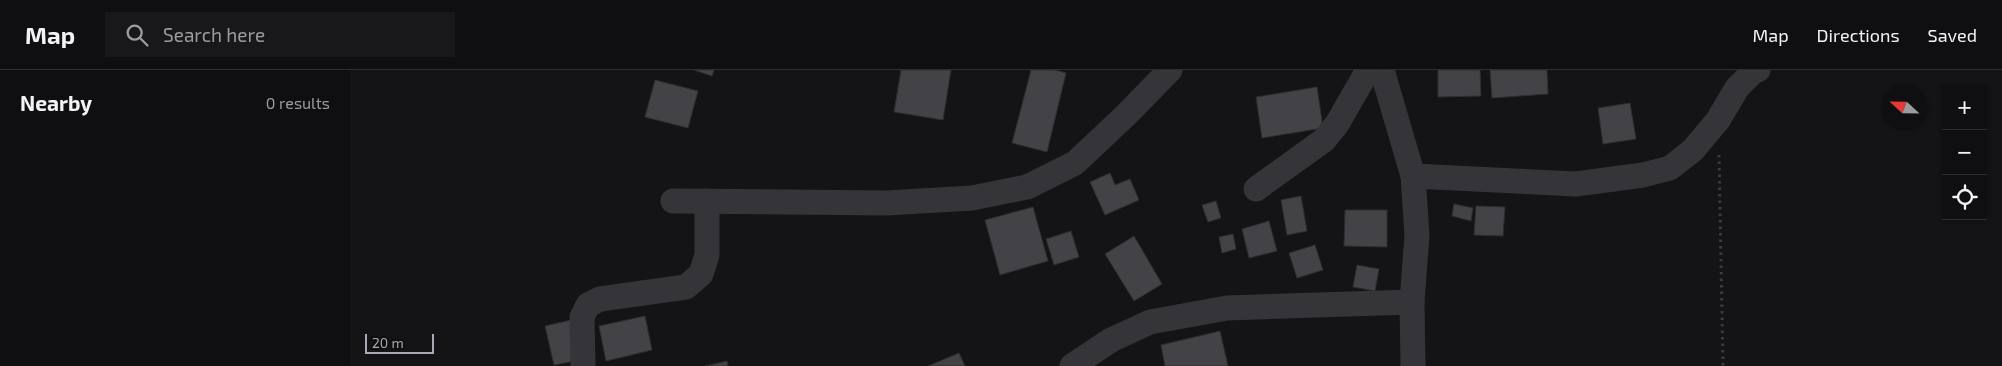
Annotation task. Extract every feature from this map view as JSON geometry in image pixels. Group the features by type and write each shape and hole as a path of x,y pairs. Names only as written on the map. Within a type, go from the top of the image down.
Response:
{"street":[{"path":"673,201 886,203 972,198 1027,187 1075,163 1170,70"},
{"path":"1256,188 1324,140 1337,124 1368,70"},
{"path":"1382,70 1413,176 1417,235 1412,302 1413,366"},
{"path":"1413,176 1576,184 1643,175 1670,168 1693,150 1718,120 1737,88 1755,70 1758,70"},
{"path":"583,366 582,317 588,305 600,299 686,287 701,274 707,255 707,201"},
{"path":"1072,366 1112,340 1150,322 1227,308 1412,302"}],"path":[{"path":"1718,120 1723,366"}],"building":[{"path":"694,70 714,70 712,76"},
{"path":"901,70 951,70 943,120 894,112"},
{"path":"1031,70 1055,70 1066,73 1047,152 1012,143"},
{"path":"1438,70 1480,70 1481,96 1438,97"},
{"path":"1490,70 1547,70 1548,94 1492,98"},
{"path":"655,80 698,91 688,128 645,117"},
{"path":"1317,87 1323,128 1262,138 1256,97"},
{"path":"1630,103 1636,139 1603,144 1598,108"},
{"path":"1110,173 1115,185 1130,179 1139,200 1105,215 1090,182"},
{"path":"1301,196 1307,231 1287,235 1281,200"},
{"path":"1216,201 1221,218 1208,222 1202,205"},
{"path":"1454,204 1473,208 1471,221 1452,216"},
{"path":"1476,206 1505,207 1503,236 1474,235"},
{"path":"1033,207 1048,261 1000,275 985,220"},
{"path":"1345,210 1387,210 1387,247 1344,246"},
{"path":"1269,221 1277,251 1249,258 1242,229"},
{"path":"1071,231 1079,257 1054,265 1046,239"},
{"path":"1233,234 1236,249 1222,253 1219,237"},
{"path":"1134,236 1162,284 1134,301 1105,254"},
{"path":"1315,245 1323,270 1297,278 1289,253"},
{"path":"1357,265 1379,269 1375,291 1353,287"},
{"path":"645,316 652,350 606,361 599,326"},
{"path":"571,320 580,360 554,365 545,326"},
{"path":"1220,331 1228,366 1165,366 1161,345"},
{"path":"959,353 965,366 928,366"},
{"path":"727,361 728,366 705,366"}]}
